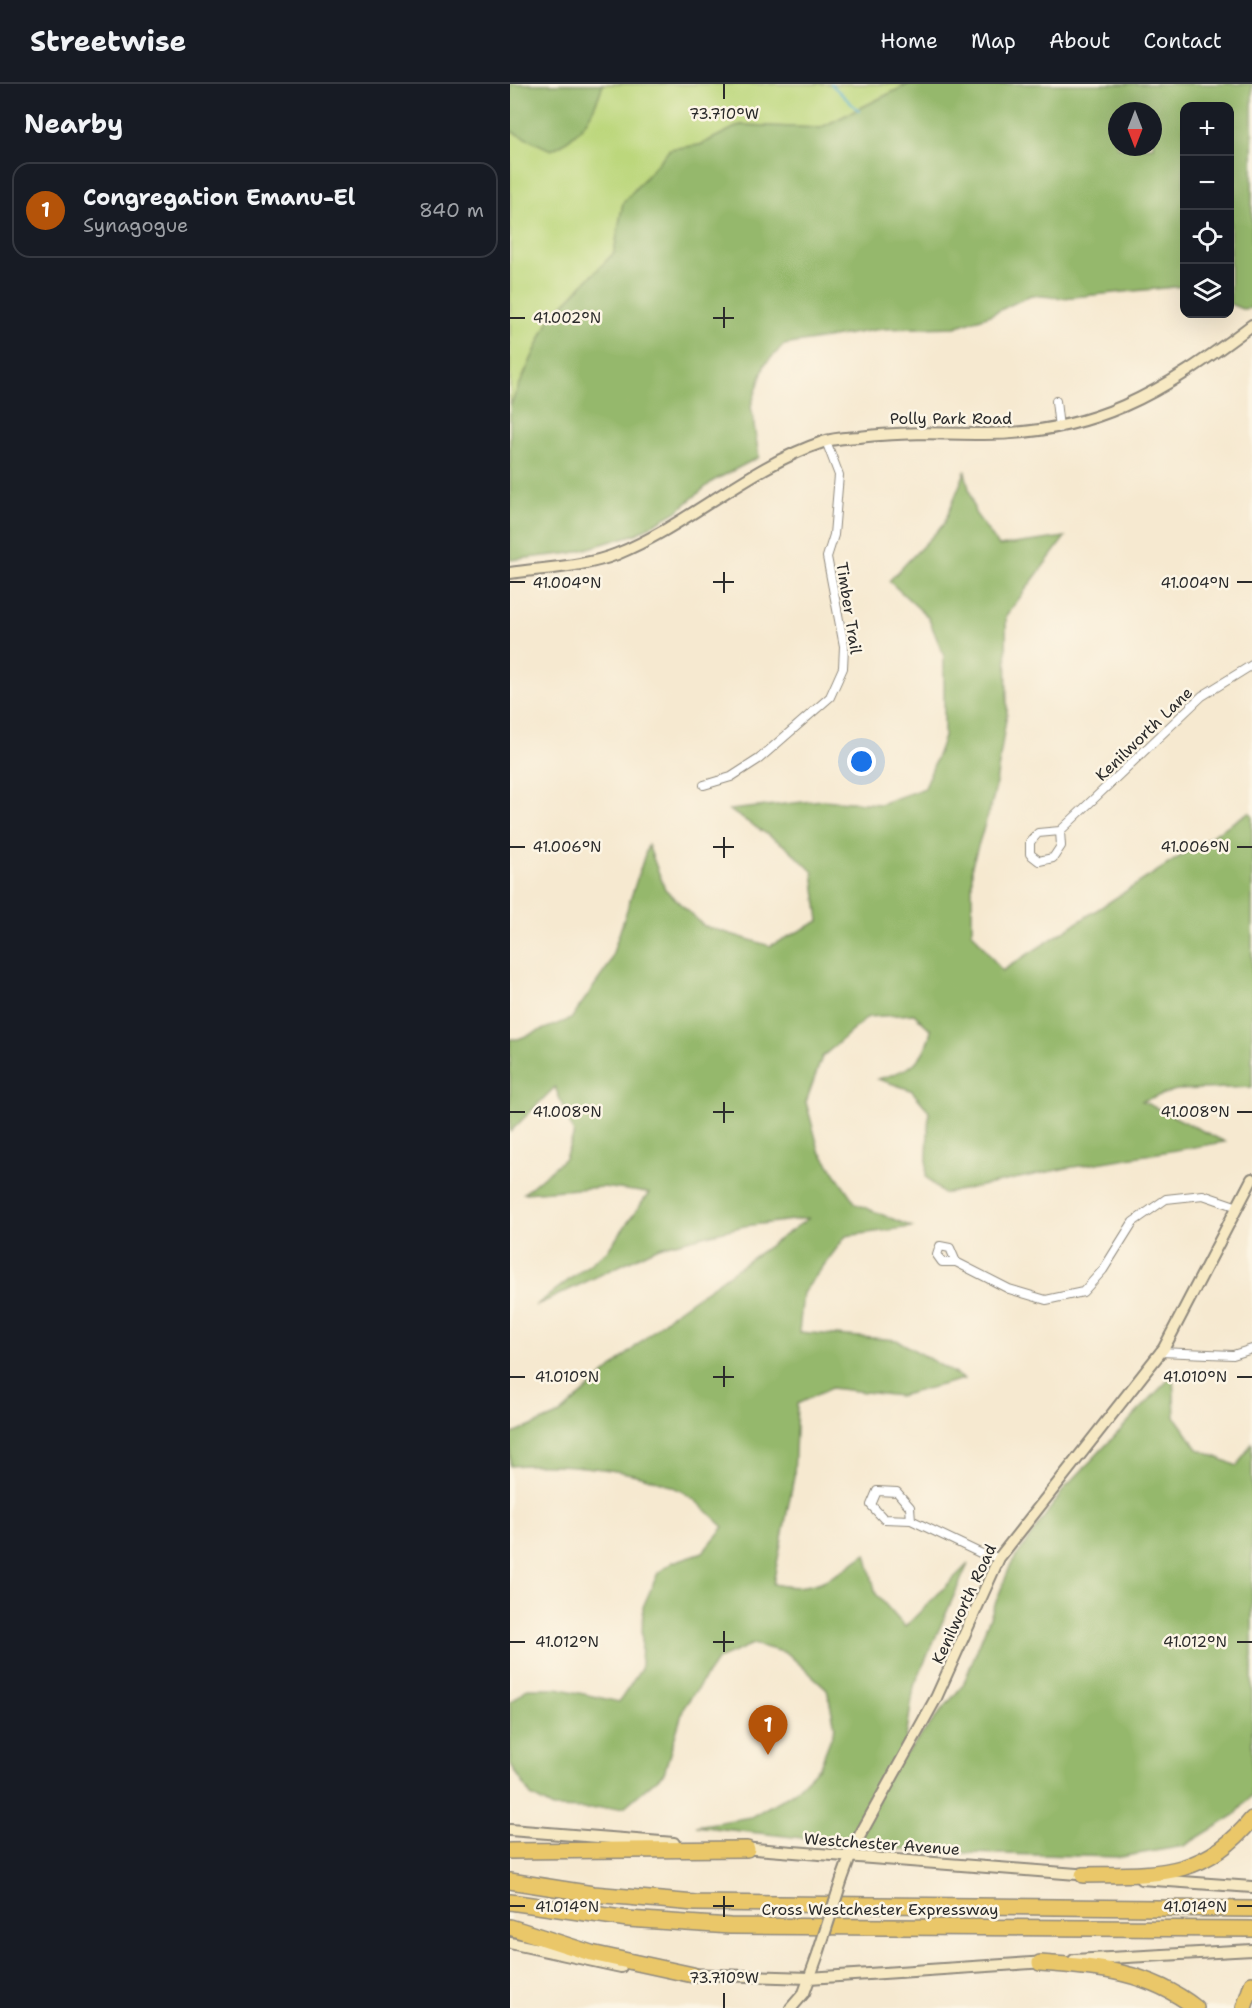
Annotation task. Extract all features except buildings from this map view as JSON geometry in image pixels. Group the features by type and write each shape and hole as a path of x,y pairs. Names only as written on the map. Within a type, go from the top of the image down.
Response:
{"highway":[{"path":"1083,1875 1160,1873 1190,1867 1221,1851 1252,1820"},
{"path":"510,1851 747,1849"},
{"name":"Cross Westchester Expressway","path":"510,1881 608,1896 716,1904 1252,1909"},
{"name":"Cross Westchester Expressway","path":"510,1902 615,1918 716,1925 1252,1929"},
{"path":"510,1927 591,1953 693,1975"},
{"path":"1040,1963 1124,1972 1163,1987 1196,2008"},
{"path":"1244,2008 1252,1984"}],"street":[{"name":"Polly Park Road","path":"510,573 614,556 672,528 762,468 826,441 912,432 1011,434 1059,428 1095,418 1148,396 1210,357 1252,325"},
{"path":"1056,401 1059,428"},
{"name":"Timber Trail","path":"704,785 731,777 759,759 830,697 843,668 844,646 827,557 834,535 839,475 826,441"},
{"name":"Kenilworth Lane","path":"1060,831 1061,846 1053,858 1039,861 1030,854 1030,842 1038,833 1060,831 1202,696 1252,665"},
{"name":"Kenilworth Road","path":"791,2008 802,1997 851,1856 936,1698 999,1558 1160,1352 1252,1179"},
{"path":"956,1262 1008,1289 1046,1300 1083,1292 1103,1270 1133,1222 1166,1199 1203,1194 1238,1207"},
{"path":"1160,1352 1233,1355 1252,1349"},
{"path":"911,1520 910,1507 897,1492 877,1491 871,1505 884,1519 911,1520 971,1549 999,1558"},
{"name":"Westchester Avenue","path":"510,1830 1252,1887"},
{"path":"510,1943 591,1962 693,1975 809,1978 1252,1950"}],"green space":[{"path":"510,84 909,84 820,128 740,125 700,145 670,149 623,203 614,253 550,318 510,406"},
{"path":"510,84 603,84 585,123 571,138 551,150 510,131"},
{"path":"909,84 1252,84 1252,308 1242,309 1234,306 1234,102 1180,102 1180,286 1063,298 1031,295 990,315 955,327 881,329 784,345 765,364 751,406 759,457 713,481 676,512 636,534 572,553 510,560 510,406 550,318 614,253 623,203 670,149 700,145 740,125 820,128"},
{"path":"965,472 975,513 999,546 1065,537 1006,616 1007,713 994,795 972,865 972,932 1002,971 1249,812 1252,815 1252,1087 1176,1090 1142,1101 1225,1142 1067,1168 943,1194 926,1177 929,1111 911,1090 878,1079 914,1064 924,1050 931,1030 914,1014 868,1017 822,1057 806,1102 819,1150 856,1204 912,1227 846,1236 803,1293 799,1332 897,1340 964,1379 899,1396 831,1388 797,1404 794,1477 773,1584 800,1587 812,1585 833,1576 866,1554 876,1594 905,1627 968,1564 914,1686 903,1757 963,1685 1011,1564 1064,1489 1173,1375 1175,1417 1198,1449 1237,1466 1252,1443 1252,1795 1235,1815 1184,1846 1120,1857 926,1852 696,1826 751,1817 794,1792 820,1766 835,1727 827,1689 787,1653 753,1644 718,1659 684,1707 664,1773 624,1807 553,1808 531,1796 510,1763 510,1703 528,1688 557,1688 619,1702 641,1669 643,1607 658,1573 673,1562 703,1552 724,1527 689,1496 651,1479 577,1466 510,1466 510,1435 560,1414 671,1315 809,1218 744,1226 659,1247 535,1306 608,1250 649,1193 603,1187 524,1193 565,1158 574,1134 555,1087 510,1132 510,1039 518,1039 571,1019 609,965 648,845 665,889 704,926 770,946 819,921 813,872 787,847 729,810 822,800 880,804 925,788 944,737 944,656 928,617 889,581 944,524"}],"waterway":[{"path":"831,84 859,111"}],"place":[{"name":"Congregation Emanu-El","path":"768,1755"}]}
